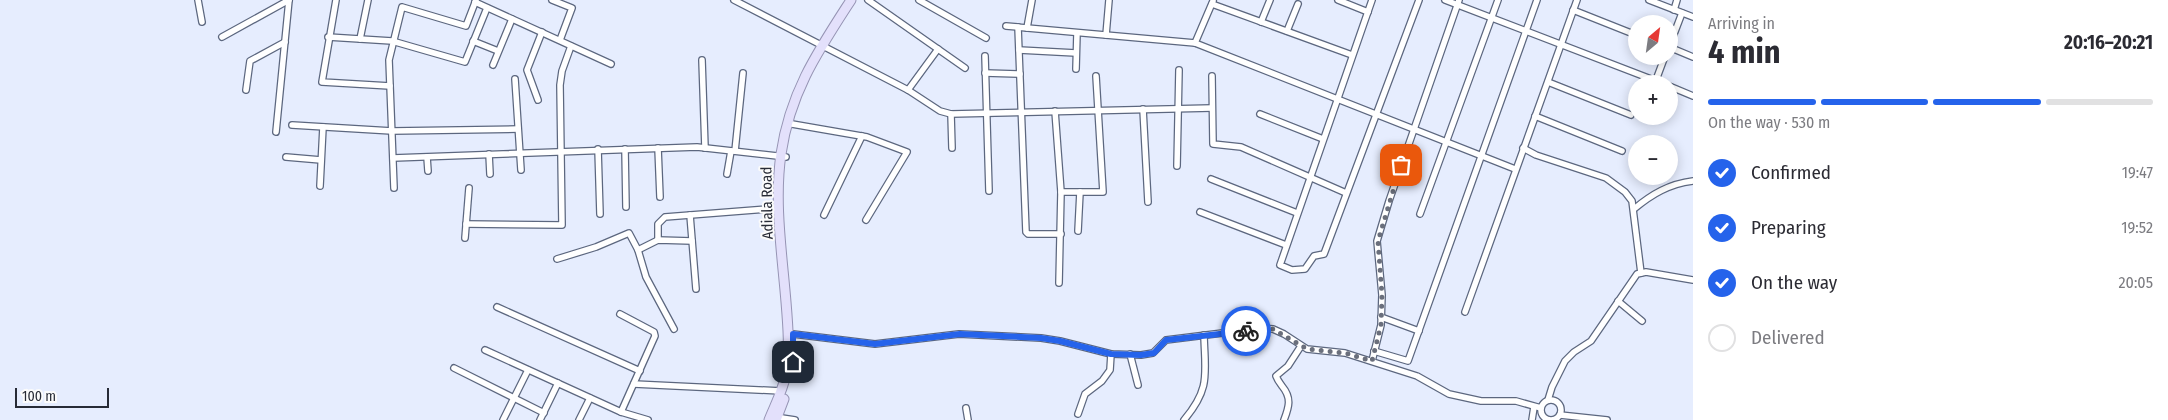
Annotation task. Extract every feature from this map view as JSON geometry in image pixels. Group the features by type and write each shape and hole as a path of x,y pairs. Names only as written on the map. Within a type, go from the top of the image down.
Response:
{"main road":[{"name":"Adiala Road","path":"773,418 791,375 793,334 784,208 783,156 792,124 813,71 824,47 851,0"},
{"name":"Adiala Road","path":"773,418 786,376 789,332 779,208 783,156 792,105 808,68 858,0"}],"street":[{"path":"198,0 202,22"},
{"path":"222,37 288,0 276,132"},
{"path":"336,0 328,37 322,82 390,86"},
{"path":"360,39 368,0"},
{"path":"552,0 572,8 560,40"},
{"path":"734,0 908,90 940,110 951,114 1212,108"},
{"path":"868,0 965,68"},
{"path":"919,0 986,38"},
{"path":"1027,28 1032,0"},
{"path":"1106,35 1109,0"},
{"path":"1261,22 1270,0"},
{"path":"1338,0 1368,12"},
{"path":"1372,0 1336,98 1280,265 1292,270 1305,269 1314,256 1324,254 1419,0"},
{"path":"1445,0 1458,2 1643,75"},
{"path":"1420,214 1498,0"},
{"path":"1374,351 1408,361 1537,0"},
{"path":"1465,312 1577,0"},
{"path":"1652,0 1693,17"},
{"path":"1674,10 1678,0"},
{"path":"394,188 389,60 392,40 402,7 466,26 476,1 487,8 612,64"},
{"path":"1196,43 1213,2 1261,22 1352,55"},
{"path":"1372,361 1381,325 1378,241 1458,2"},
{"path":"1287,31 1298,4"},
{"path":"328,37 392,40 465,62 487,8"},
{"path":"1573,10 1628,32"},
{"path":"1678,23 1682,12"},
{"path":"492,65 512,19"},
{"path":"1006,26 1196,43 1515,169"},
{"path":"1018,27 1026,232 1028,234 1061,234"},
{"path":"538,100 527,70 542,32"},
{"path":"1076,69 1077,32"},
{"path":"473,41 498,51"},
{"path":"246,90 250,61 284,42"},
{"path":"466,224 562,225 560,85 562,72 571,46"},
{"path":"908,90 938,49"},
{"path":"1019,50 1076,53"},
{"path":"1678,51 1693,57"},
{"path":"985,56 989,190"},
{"path":"702,60 705,148"},
{"path":"1177,166 1179,70"},
{"path":"727,174 733,151 743,73"},
{"path":"986,73 1020,74"},
{"path":"1061,192 1103,192 1096,76"},
{"path":"1212,76 1213,144 1241,147 1346,193"},
{"path":"515,79 521,170"},
{"path":"1548,82 1628,114"},
{"path":"1678,90 1693,96"},
{"path":"1143,109 1148,202"},
{"path":"1055,111 1061,192 1059,283"},
{"path":"951,114 952,148"},
{"path":"1260,114 1323,139"},
{"path":"1535,116 1622,151"},
{"path":"792,124 862,136 907,152 866,220"},
{"path":"292,125 392,131 518,129"},
{"path":"320,186 323,127"},
{"path":"824,215 862,136"},
{"path":"393,158 625,148 705,148 783,156"},
{"path":"625,148 626,208"},
{"path":"658,148 660,197"},
{"path":"1523,148 1536,155 1606,178 1615,187 1624,192 1632,201 1634,209 1641,273"},
{"path":"598,150 600,214"},
{"path":"489,154 490,174"},
{"path":"286,157 321,160"},
{"path":"427,157 428,172"},
{"path":"1210,179 1298,213"},
{"path":"1634,209 1656,192 1676,183 1693,181"},
{"path":"465,238 469,188"},
{"path":"1078,231 1080,192"},
{"path":"658,240 658,224 660,220 690,215 779,208"},
{"path":"1200,212 1286,245"},
{"path":"690,215 696,290"},
{"path":"557,260 596,247 626,233 631,235 638,250 646,277 674,329"},
{"path":"638,250 658,240 692,240"},
{"path":"1548,400 1552,387 1565,361 1574,352 1591,341 1637,274 1646,272 1693,280"},
{"path":"1618,301 1642,321"},
{"path":"497,308 640,371"},
{"path":"620,314 654,332 656,336 621,412"},
{"path":"1381,317 1419,331"},
{"path":"793,334 875,344 960,334 1041,338 1111,354 1130,354 1154,353 1166,340 1263,328 1273,329 1307,349 1345,353 1372,361 1417,376 1449,394 1481,401 1516,400 1537,407 1547,419 1556,419 1560,415 1560,404 1556,401 1548,400 1544,402 1537,407 1532,420"},
{"path":"1184,420 1198,404 1205,383 1204,335"},
{"path":"1284,420 1290,405 1289,397 1276,376 1288,366 1301,346"},
{"path":"485,350 621,412 648,420"},
{"path":"1078,414 1085,394 1102,381 1110,370 1111,354"},
{"path":"1130,354 1138,386"},
{"path":"454,368 544,412"},
{"path":"503,420 528,370"},
{"path":"540,420 558,384"},
{"path":"634,384 781,391"},
{"path":"579,420 590,398"},
{"path":"966,408 968,420"},
{"path":"1560,415 1607,420"},
{"path":"773,418 795,420"}],"way so far":[{"path":"1246,331 1263,328 1273,329 1307,349 1345,353 1372,361 1381,325 1382,295 1378,241 1401,165"}],"route":[{"path":"793,362 793,334 875,344 960,334 1041,338 1111,354 1141,355 1154,353 1166,340 1246,331"}]}
